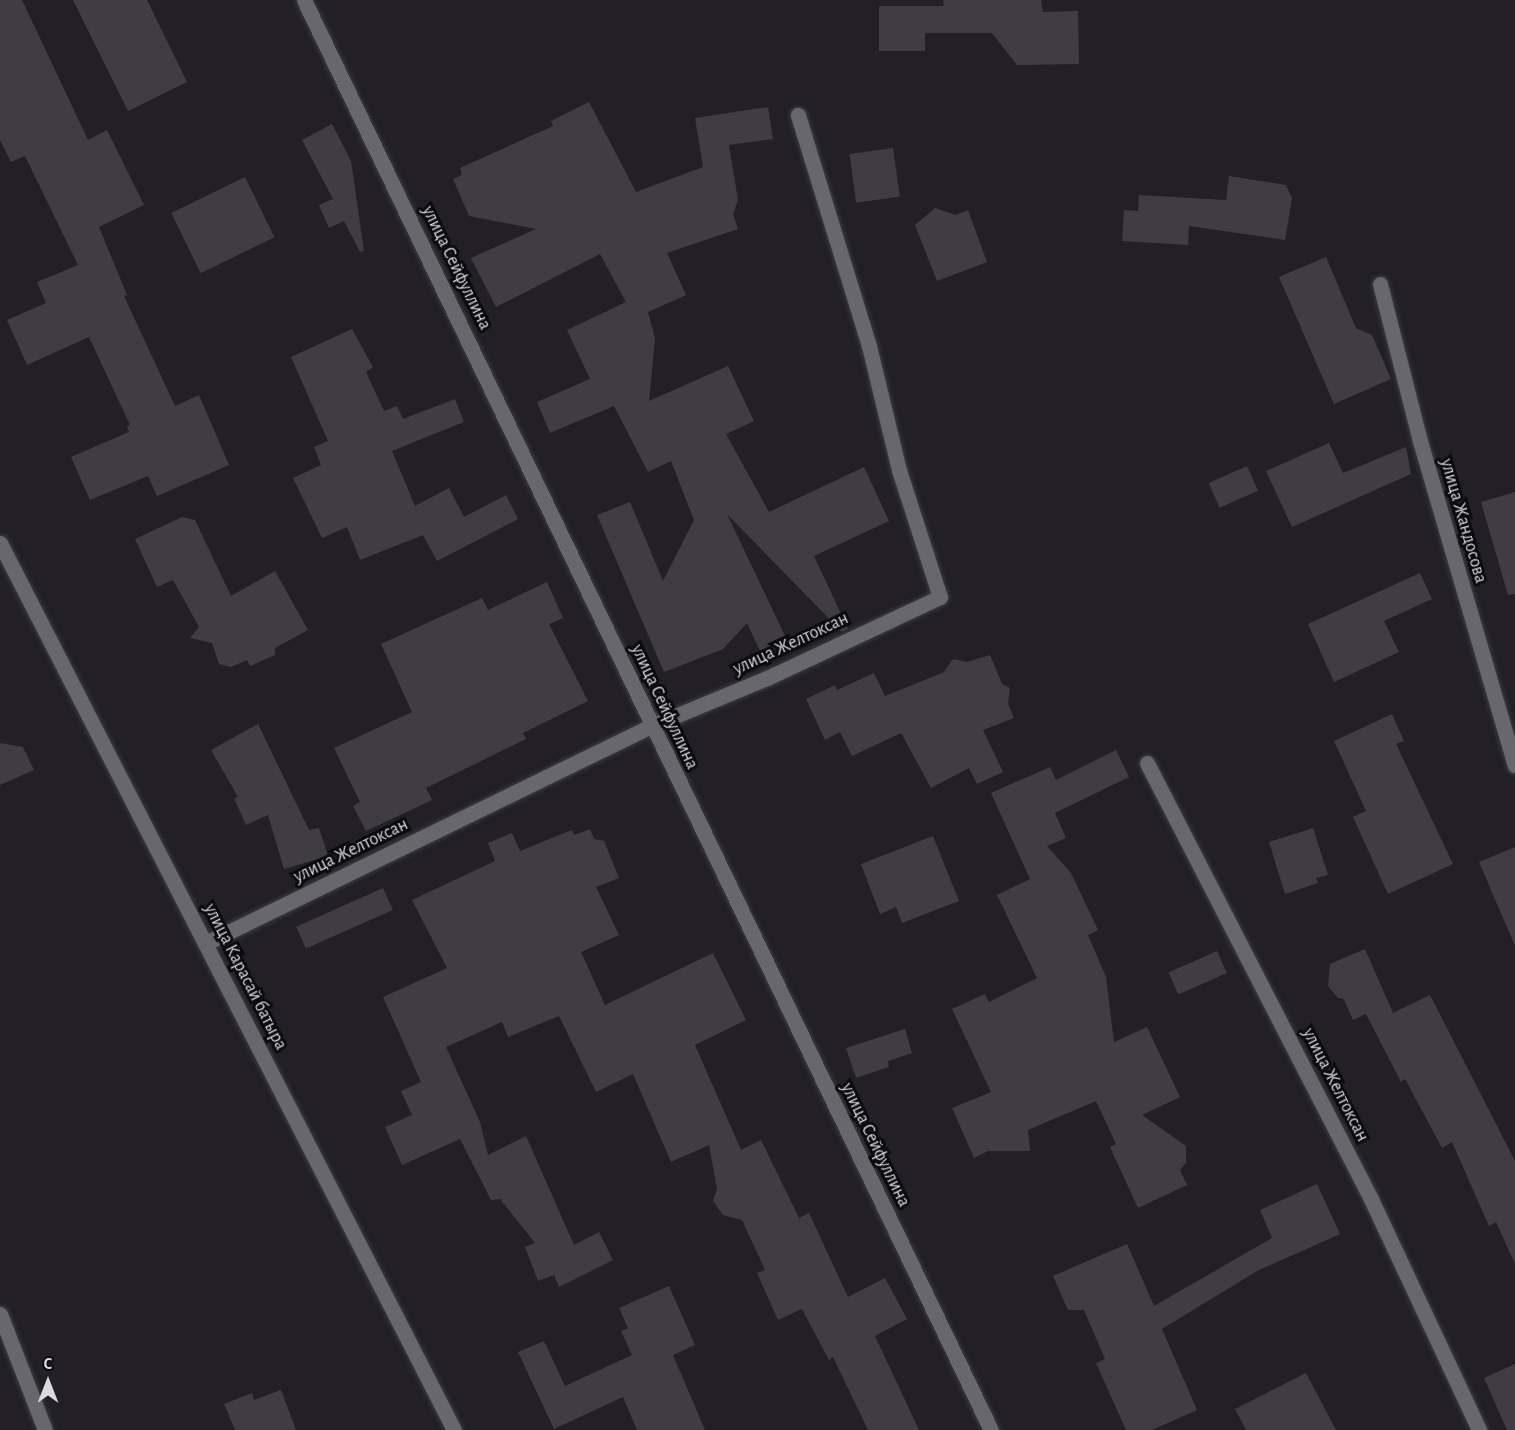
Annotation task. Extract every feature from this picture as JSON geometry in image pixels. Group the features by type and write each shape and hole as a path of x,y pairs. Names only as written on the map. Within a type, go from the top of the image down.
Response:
{"street":[{"name":"улица Сейфуллина","path":"304,0 991,1430"},
{"name":"улица Желтоксан","path":"206,943 651,726 767,678 940,597 899,470 863,324 798,115"},
{"name":"улица Жандосова","path":"1380,284 1420,441 1515,765"},
{"name":"улица Карасай батыра","path":"0,543 454,1430"},
{"name":"улица Желтоксан","path":"1147,763 1371,1199 1479,1430"},
{"path":"0,1314 45,1430"}],"building":[{"path":"0,0 22,0 88,140 107,130 144,205 99,227 127,295 124,296 175,406 199,395 229,465 157,496 148,476 90,500 71,457 129,432 127,426 130,425 89,337 27,365 7,320 46,303 37,282 78,265 25,156 11,162 0,140"},
{"path":"73,0 147,0 187,82 128,111"},
{"path":"943,0 1041,0 1043,12 1078,11 1079,64 1017,65 992,33 925,33 925,51 879,51 879,6 944,6"},
{"path":"589,102 636,192 703,167 695,118 768,107 773,139 729,145 738,200 733,214 738,229 667,253 686,295 648,312 655,338 649,401 728,366 754,421 726,434 769,512 864,467 889,521 814,556 848,629 842,632 727,514 786,638 760,651 747,623 723,649 664,672 597,515 630,502 663,581 694,520 671,461 648,472 614,406 550,433 537,402 590,379 567,330 626,302 600,254 496,307 471,258 536,229 469,216 453,179 462,175 460,168 553,126 551,121"},
{"path":"332,124 351,161 364,251 360,252 344,221 329,228 319,205 333,199 302,140"},
{"path":"893,148 900,197 856,203 849,154"},
{"path":"1229,176 1286,185 1292,198 1285,240 1189,226 1188,245 1122,241 1124,210 1138,211 1139,195 1226,200"},
{"path":"245,177 274,237 201,273 171,213"},
{"path":"935,208 955,215 968,210 987,262 937,281 915,225"},
{"path":"1326,257 1356,328 1372,335 1391,379 1334,404 1279,277"},
{"path":"352,329 373,367 366,372 384,411 397,406 403,419 455,399 464,422 392,451 415,506 449,488 464,517 506,495 518,519 437,561 423,535 360,560 347,527 322,538 293,478 321,465 314,447 328,441 291,357"},
{"path":"1329,443 1343,473 1406,447 1411,474 1292,527 1266,471"},
{"path":"1247,466 1258,491 1220,508 1209,483"},
{"path":"1515,492 1515,594 1508,595 1481,502"},
{"path":"182,517 195,520 231,596 275,571 308,630 275,648 275,655 250,666 247,660 231,667 219,664 212,643 190,638 199,627 173,580 157,587 135,539"},
{"path":"1420,573 1432,599 1384,621 1399,652 1334,682 1308,624"},
{"path":"547,582 563,618 549,624 588,701 523,733 526,739 426,788 432,800 366,831 353,806 360,802 334,748 412,712 381,644 482,598 488,610"},
{"path":"990,655 1002,684 1010,688 1008,703 1014,718 983,730 1003,772 977,784 969,768 931,788 901,733 852,756 840,732 825,740 806,699 835,685 837,690 874,673 885,696 944,672 953,659 967,662"},
{"path":"1392,714 1404,741 1396,744 1453,864 1388,894 1353,817 1366,811 1334,741"},
{"path":"258,724 309,830 319,828 328,856 284,869 268,815 246,825 234,798 238,797 211,750"},
{"path":"0,743 23,747 34,770 0,785"},
{"path":"1116,750 1129,777 1055,813 1066,838 1047,846 1071,873 1098,930 1088,935 1106,977 1114,1042 1147,1027 1180,1097 1142,1115 1186,1146 1186,1163 1180,1170 1187,1185 1138,1208 1110,1147 1116,1144 1096,1101 1028,1130 1030,1151 988,1151 974,1158 952,1108 991,1092 952,1009 985,994 989,1002 1037,978 997,895 1030,879 991,793 1050,767 1056,780"},
{"path":"1313,828 1328,875 1316,878 1318,883 1285,894 1269,842"},
{"path":"590,829 594,839 604,841 619,878 596,887 619,935 581,952 605,1005 713,953 746,1020 695,1045 741,1150 761,1140 799,1218 809,1213 848,1297 885,1278 907,1319 875,1336 919,1430 868,1430 833,1357 829,1360 802,1309 778,1320 757,1273 765,1270 742,1220 723,1215 713,1201 717,1189 709,1145 671,1162 633,1074 596,1092 559,1016 508,1037 502,1022 446,1047 480,1122 488,1155 526,1136 574,1245 599,1232 613,1260 559,1287 554,1275 538,1281 525,1247 535,1243 500,1199 491,1200 460,1139 402,1165 385,1127 412,1115 401,1091 421,1082 383,997 447,968 412,900 495,861 488,843 512,833 520,851 572,830 574,835"},
{"path":"933,836 959,901 902,923 896,907 880,914 861,864"},
{"path":"1515,847 1515,946 1479,862"},
{"path":"383,888 393,910 306,949 296,927"},
{"path":"1365,949 1393,1013 1430,995 1515,1161 1515,1264 1496,1222 1489,1226 1452,1142 1442,1148 1405,1079 1401,1082 1366,1014 1353,1020 1344,999 1338,998 1328,986 1330,964"},
{"path":"1217,951 1227,973 1178,994 1169,973"},
{"path":"905,1029 912,1053 888,1061 889,1067 856,1078 846,1048"},
{"path":"1317,1184 1340,1234 1257,1271 1162,1329 1197,1410 1152,1430 1126,1430 1096,1363 1105,1359 1084,1310 1068,1310 1053,1276 1127,1244 1154,1306 1272,1238 1260,1210"},
{"path":"669,1286 695,1345 673,1355 705,1430 637,1430 623,1397 554,1429 518,1352 544,1341 565,1386 632,1355 621,1331 628,1328 619,1308"},
{"path":"1515,1364 1515,1430 1507,1430 1484,1378"},
{"path":"1306,1373 1336,1430 1246,1430 1235,1409"},
{"path":"281,1390 296,1430 235,1430 224,1404 252,1393 254,1400"}]}
